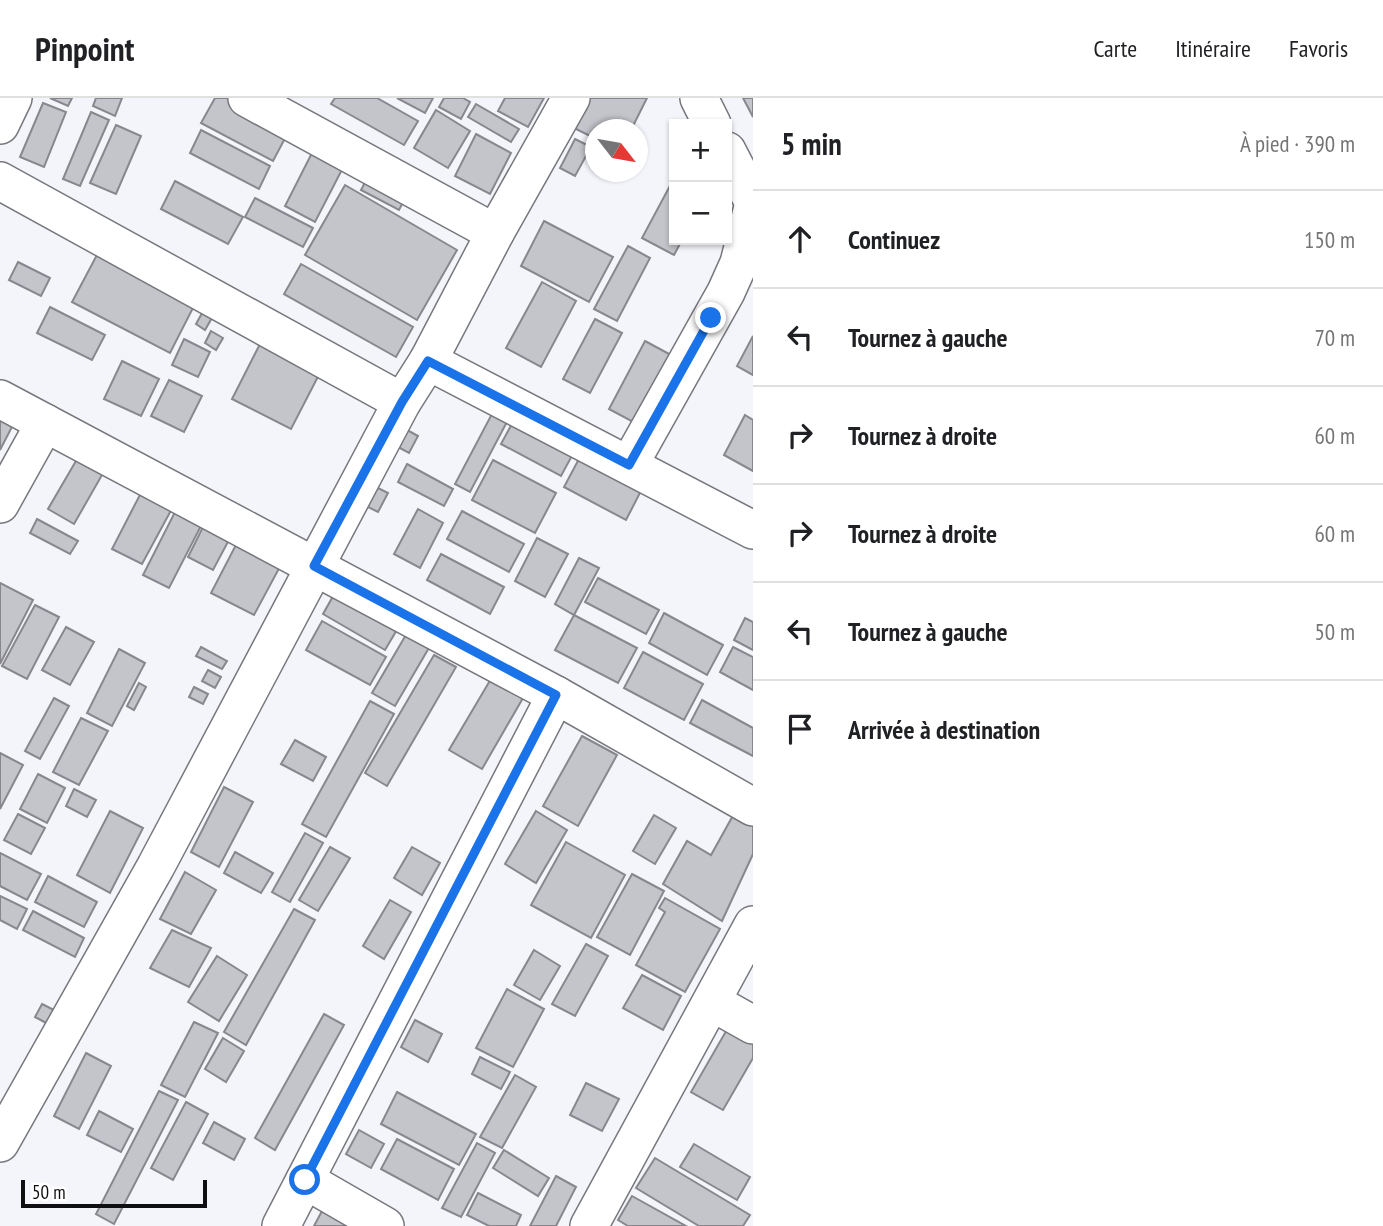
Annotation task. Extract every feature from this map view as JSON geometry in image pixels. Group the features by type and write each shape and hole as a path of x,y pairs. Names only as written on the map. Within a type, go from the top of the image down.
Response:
{"street":[{"path":"0,125 13,98"},
{"path":"247,98 288,108 495,233"},
{"path":"0,1143 156,866 402,402 428,361 495,233 571,98"},
{"path":"699,98 710,119"},
{"path":"732,161 753,201"},
{"path":"0,181 402,402"},
{"path":"629,465 726,292 739,263 753,207"},
{"path":"428,361 753,530"},
{"path":"0,399 556,695 753,807"},
{"path":"0,504 45,423"},
{"path":"281,1226 556,695"},
{"path":"589,1226 753,925"},
{"path":"712,1002 753,1025"},
{"path":"305,1180 385,1226"}],"building":[{"path":"50,98 72,98 68,106"},
{"path":"96,98 122,98 115,116 93,106"},
{"path":"215,98 231,98 290,129 273,161 201,123"},
{"path":"335,98 377,98 418,121 404,145 331,104"},
{"path":"397,98 433,98 425,113"},
{"path":"444,98 463,98 470,102 461,119 439,107"},
{"path":"505,98 544,98 528,127 498,111"},
{"path":"590,98 647,98 636,119 585,119 585,134 574,128"},
{"path":"743,98 753,98 753,117"},
{"path":"43,103 66,112 44,167 20,157"},
{"path":"476,104 519,129 511,142 468,117"},
{"path":"436,110 470,131 448,168 414,148"},
{"path":"91,112 109,120 80,186 63,179"},
{"path":"116,125 141,136 116,194 90,183"},
{"path":"201,130 270,166 259,189 190,153"},
{"path":"476,134 511,153 490,194 455,176"},
{"path":"575,139 585,144 585,158 575,176 560,168"},
{"path":"317,143 348,158 315,222 285,206"},
{"path":"372,169 410,189 399,210 361,190"},
{"path":"175,181 243,217 228,244 161,209"},
{"path":"345,185 457,250 417,320 305,255"},
{"path":"669,187 669,245 679,245 674,255 642,238"},
{"path":"255,198 313,228 303,247 245,217"},
{"path":"544,221 613,257 589,302 521,266"},
{"path":"628,246 650,258 617,321 594,309"},
{"path":"98,253 195,304 170,353 72,302"},
{"path":"18,262 50,278 41,296 9,280"},
{"path":"301,264 413,327 396,357 284,294"},
{"path":"542,282 576,301 541,367 506,348"},
{"path":"206,306 217,309 205,330 196,324"},
{"path":"50,307 105,335 92,360 37,333"},
{"path":"595,319 622,333 590,393 563,379"},
{"path":"211,331 223,338 216,350 205,343"},
{"path":"264,336 323,367 291,429 232,399"},
{"path":"753,336 753,375 737,366"},
{"path":"184,339 210,352 198,377 172,365"},
{"path":"645,341 671,355 635,423 609,409"},
{"path":"122,361 159,379 141,416 104,399"},
{"path":"169,380 202,396 184,432 151,416"},
{"path":"494,410 509,418 470,492 455,484"},
{"path":"745,415 753,420 753,471 724,455"},
{"path":"0,416 14,423 0,450"},
{"path":"514,420 574,452 561,476 501,444"},
{"path":"407,430 418,436 409,453 398,447"},
{"path":"80,454 106,468 74,524 48,509"},
{"path":"581,455 643,487 626,520 564,487"},
{"path":"493,460 556,493 535,533 472,500"},
{"path":"407,464 453,489 444,506 398,482"},
{"path":"370,484 388,493 378,512 360,503"},
{"path":"144,487 175,503 142,564 112,549"},
{"path":"418,509 443,523 420,568 394,554"},
{"path":"176,510 202,524 169,588 143,575"},
{"path":"462,511 524,544 509,572 447,539"},
{"path":"37,519 78,541 70,554 30,533"},
{"path":"204,525 230,538 213,570 188,557"},
{"path":"537,538 568,554 545,597 515,581"},
{"path":"239,539 283,561 254,615 211,593"},
{"path":"441,554 504,587 490,614 427,580"},
{"path":"579,558 599,568 574,615 555,604"},
{"path":"598,578 659,610 646,634 585,602"},
{"path":"0,583 33,600 0,664"},
{"path":"336,591 398,628 385,650 323,614"},
{"path":"35,605 59,617 27,679 2,666"},
{"path":"664,613 723,645 707,675 649,643"},
{"path":"574,615 637,648 618,683 555,650"},
{"path":"745,618 753,622 753,650 734,640"},
{"path":"322,621 386,657 370,685 306,650"},
{"path":"66,627 94,642 70,685 42,670"},
{"path":"407,633 430,646 395,706 372,693"},
{"path":"201,647 227,661 222,669 196,656"},
{"path":"733,647 753,657 753,690 720,672"},
{"path":"119,649 145,663 112,726 87,713"},
{"path":"643,652 703,684 684,720 624,688"},
{"path":"434,655 456,667 387,786 365,773"},
{"path":"208,670 221,677 215,688 202,681"},
{"path":"495,672 527,691 482,769 449,750"},
{"path":"139,683 146,687 134,710 127,706"},
{"path":"194,687 208,694 203,704 189,697"},
{"path":"54,698 69,706 40,759 25,751"},
{"path":"702,700 753,728 753,756 690,723"},
{"path":"370,701 394,714 326,837 302,824"},
{"path":"81,718 108,731 79,785 53,772"},
{"path":"582,736 617,755 578,826 543,806"},
{"path":"295,740 326,757 313,781 281,764"},
{"path":"0,753 23,765 0,809"},
{"path":"38,774 65,788 47,823 20,809"},
{"path":"224,787 253,802 219,867 191,852"},
{"path":"74,789 96,800 87,817 66,806"},
{"path":"110,811 143,828 110,893 77,875"},
{"path":"536,811 567,830 536,883 505,864"},
{"path":"735,812 753,823 753,854 722,921 663,884 687,841 711,855"},
{"path":"18,814 45,828 31,854 4,840"},
{"path":"654,815 676,828 655,864 633,851"},
{"path":"305,833 323,843 290,902 272,892"},
{"path":"566,842 625,875 591,938 531,905"},
{"path":"330,847 350,858 318,911 299,900"},
{"path":"412,847 440,863 422,895 394,878"},
{"path":"235,852 273,873 261,893 224,873"},
{"path":"0,853 41,874 27,900 0,886"},
{"path":"185,872 216,890 191,934 160,919"},
{"path":"632,874 664,891 630,955 597,937"},
{"path":"48,876 97,902 84,927 35,902"},
{"path":"0,896 27,909 17,929 0,920"},
{"path":"665,898 720,929 685,992 636,965 665,912 659,908"},
{"path":"390,900 411,912 384,959 363,946"},
{"path":"294,909 315,920 246,1045 224,1032"},
{"path":"33,911 84,938 75,957 23,930"},
{"path":"172,930 211,948 189,987 150,968"},
{"path":"586,944 608,956 575,1016 552,1004"},
{"path":"534,950 560,966 540,1000 514,985"},
{"path":"217,956 247,975 219,1021 188,1002"},
{"path":"642,975 681,996 663,1030 623,1008"},
{"path":"507,989 544,1009 513,1067 476,1048"},
{"path":"42,1004 56,1011 50,1025 35,1017"},
{"path":"324,1014 344,1025 275,1150 255,1138"},
{"path":"415,1020 442,1034 428,1062 401,1047"},
{"path":"194,1022 218,1033 185,1097 161,1085"},
{"path":"729,1026 753,1040 753,1058 723,1110 691,1092"},
{"path":"223,1038 244,1051 226,1082 205,1069"},
{"path":"86,1053 111,1066 79,1129 54,1116"},
{"path":"480,1057 510,1072 501,1089 472,1074"},
{"path":"515,1075 536,1087 502,1148 480,1137"},
{"path":"586,1083 619,1099 602,1131 570,1115"},
{"path":"159,1091 178,1100 114,1224 96,1214"},
{"path":"397,1092 476,1134 459,1165 381,1124"},
{"path":"186,1102 208,1114 173,1180 151,1168"},
{"path":"99,1111 133,1129 121,1152 87,1135"},
{"path":"214,1122 245,1139 234,1160 203,1143"},
{"path":"359,1130 384,1144 371,1168 346,1154"},
{"path":"397,1139 454,1169 438,1200 381,1169"},
{"path":"477,1143 495,1153 461,1217 442,1208"},
{"path":"694,1144 750,1177 737,1200 680,1167"},
{"path":"504,1150 549,1178 538,1196 493,1168"},
{"path":"655,1158 750,1215 743,1226 699,1226 636,1188"},
{"path":"556,1176 576,1187 556,1226 530,1226"},
{"path":"478,1193 521,1215 516,1226 489,1226 467,1215"},
{"path":"632,1196 686,1226 628,1226 618,1220"},
{"path":"323,1209 357,1226 314,1226"}],"route":[{"path":"305,1180 556,695 314,566 402,402 428,361 629,465 711,318"}]}
